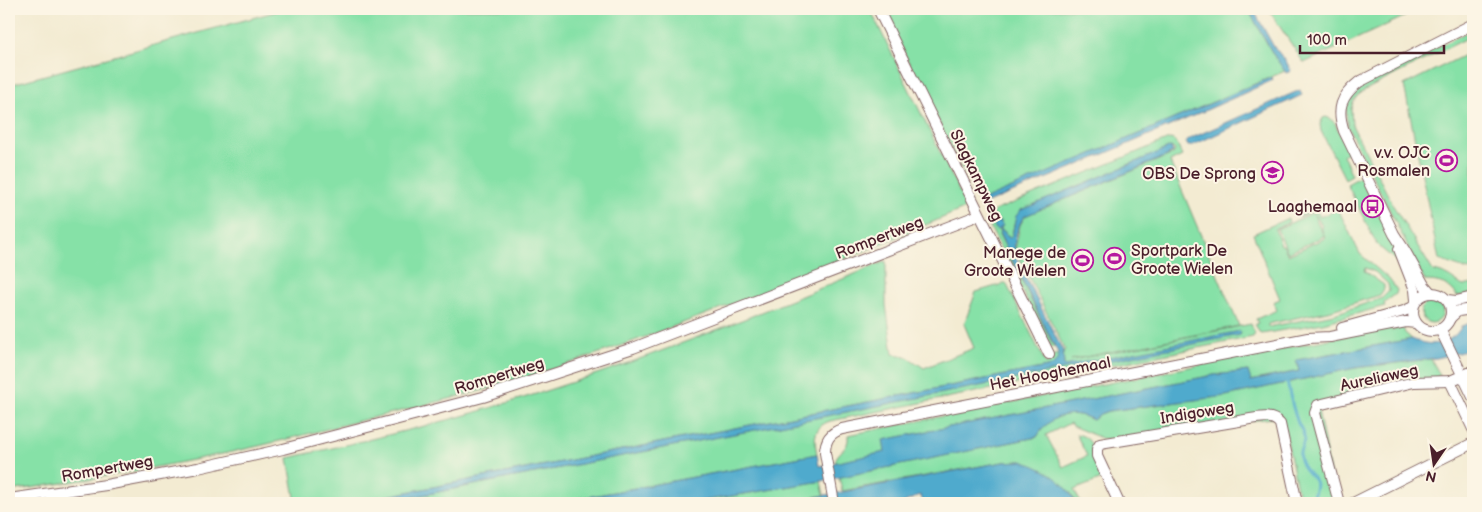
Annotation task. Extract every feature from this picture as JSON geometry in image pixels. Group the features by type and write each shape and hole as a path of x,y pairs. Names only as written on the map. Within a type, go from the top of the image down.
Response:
{"street":[{"name":"Slagkampweg","path":"878,9 1048,354"},
{"path":"1473,24 1359,82 1344,96 1340,113 1340,122 1394,234 1415,290 1413,318 1424,330 1443,334 1465,371 1473,397"},
{"name":"Rompertweg","path":"9,499 106,485 198,468 283,449 483,397 633,348 980,215"},
{"path":"1394,234 1406,251 1424,285 1431,292 1447,300 1456,301 1473,298"},
{"path":"1415,303 1423,294 1431,292"},
{"path":"1447,300 1451,309 1450,318"},
{"name":"Het Hooghemaal","path":"834,503 825,453 827,440 831,434 842,429 1308,338 1404,311 1415,303"},
{"path":"1443,334 1450,318 1458,312 1473,308"},
{"name":"Het Hooghemaal","path":"1308,338 1330,336 1406,322 1416,323"},
{"name":"Aureliaweg","path":"1339,503 1315,414 1318,405 1414,382 1450,381 1465,371"},
{"path":"1450,381 1473,429"},
{"name":"Indigoweg","path":"1119,503 1097,456 1097,449 1100,444 1268,417 1277,420 1280,424 1297,503"},
{"path":"1353,503 1473,443"}],"green space":[{"path":"285,9 870,9 966,208 806,275 644,338 513,382 447,400 244,449 118,474 9,491 9,85"},
{"path":"882,9 1248,9 1273,54 1285,71 979,202"},
{"path":"1268,9 1421,9 1304,63"},
{"path":"1473,29 1473,35 1365,90 1357,96 1351,109 1352,125 1394,207 1433,271 1445,275 1463,286 1473,284 1473,294 1457,296 1444,284 1425,281 1348,127 1346,108 1352,94 1362,85"},
{"name":"v.v. OJC Rosmalen","path":"1473,51 1473,269 1468,270 1439,260 1404,85"},
{"path":"1326,117 1335,123 1348,152 1343,155 1352,175 1345,179 1321,131 1320,124 1323,118"},
{"name":"Sportpark De Groote Wielen","path":"1169,139 1176,143 1182,156 1170,162 1239,326 1071,360 1251,324 1255,334 1253,337 830,421 820,427 816,434 817,454 555,503 382,503 1063,369 1065,366 1063,351 1065,350 1015,249 1020,225 1025,216 1173,154 1175,150 1171,147 1021,210 1010,238 1002,231 999,220 993,223 1000,232 999,234 1054,347 1051,348 988,223 994,211"},
{"path":"1360,177 1401,265 1377,245 1347,184"},
{"path":"1314,206 1320,217 1338,209 1360,254 1389,279 1397,290 1396,294 1384,303 1385,306 1323,323 1262,334 1259,332 1255,324 1258,323 1256,319 1277,310 1273,302 1280,299 1253,234 1288,218 1289,222 1275,229 1281,245 1283,245 1288,255 1325,238 1322,226 1313,211 1299,217 1297,214","holes":["1365,268 1375,272 1388,284 1389,291 1382,298 1334,314 1268,327 1268,324 1332,310 1380,295 1384,285 1364,271"]},
{"path":"1313,213 1324,236 1288,253 1277,229"},
{"path":"886,261 886,305 893,354 906,356 924,368 974,348 964,324 976,292 1006,283 1046,364 1058,353 1057,361 1052,366 351,503 296,503 288,458 448,420 549,390 695,338"},
{"path":"1432,301 1440,304 1443,312 1440,320 1432,323 1424,320 1421,312 1424,304"},
{"path":"1390,327 1391,330 1403,328 1405,333 1412,339 1297,360 1299,371 1250,381 1248,371 1214,375 884,440 886,452 835,463 838,455 847,444 848,435"},
{"path":"1431,359 1440,375 1434,379 1317,405 1336,503 1300,503 1283,420 1280,417 1106,440 1072,426 1070,423 1046,435 1063,467 1087,456 1076,434 1085,437 1092,445 1092,453 1102,479 1074,490 1081,503 1077,503 1070,492 1022,461 1003,462 842,491 839,477 1037,437 1048,423 1069,414 1085,416 1093,420 1100,414 1108,411 1225,396 1355,368"},
{"path":"821,481 824,495 783,503 690,503"}],"water":[{"path":"1248,9 1253,9 1274,47 1286,61 1291,71 1286,73"},
{"path":"1272,77 1273,80 1129,144 985,204 981,201"},
{"path":"1300,90 1302,95 1191,146 1188,146 1186,142 1187,140"},
{"path":"1171,147 1173,152 1167,156 1025,216 1016,235 1015,256 1063,351 1064,366 1240,331 1240,335 382,503 351,503 1052,366 1057,361 1058,353 999,233 999,229 996,230 993,223 1000,221 1003,226 1000,228 1010,238 1016,216 1021,210"},
{"path":"1473,323 1473,346 1466,351 1437,358 1355,368 1226,396 1108,411 1100,414 1093,420 1077,415 1061,416 1048,424 1037,437 822,481 690,503 555,503 817,454 819,466 885,452 883,440 1214,375 1248,371 1251,381 1299,371 1296,360 1412,339 1436,344 1452,337 1463,325"},
{"path":"1022,461 1054,477 1072,495 1076,503 924,503 920,495 903,503 783,503 1003,462"}],"waterway":[{"path":"1287,382 1298,423 1304,435 1299,457 1303,467 1313,478 1316,486 1310,503"}],"place":[{"name":"v.v. OJC Rosmalen","path":"1446,161"},
{"name":"OBS De Sprong","path":"1272,173"},
{"name":"Laaghemaal","path":"1373,206"},
{"name":"Sportpark De Groote Wielen","path":"1115,259"},
{"name":"Manege de Groote Wielen","path":"1082,261"}]}
